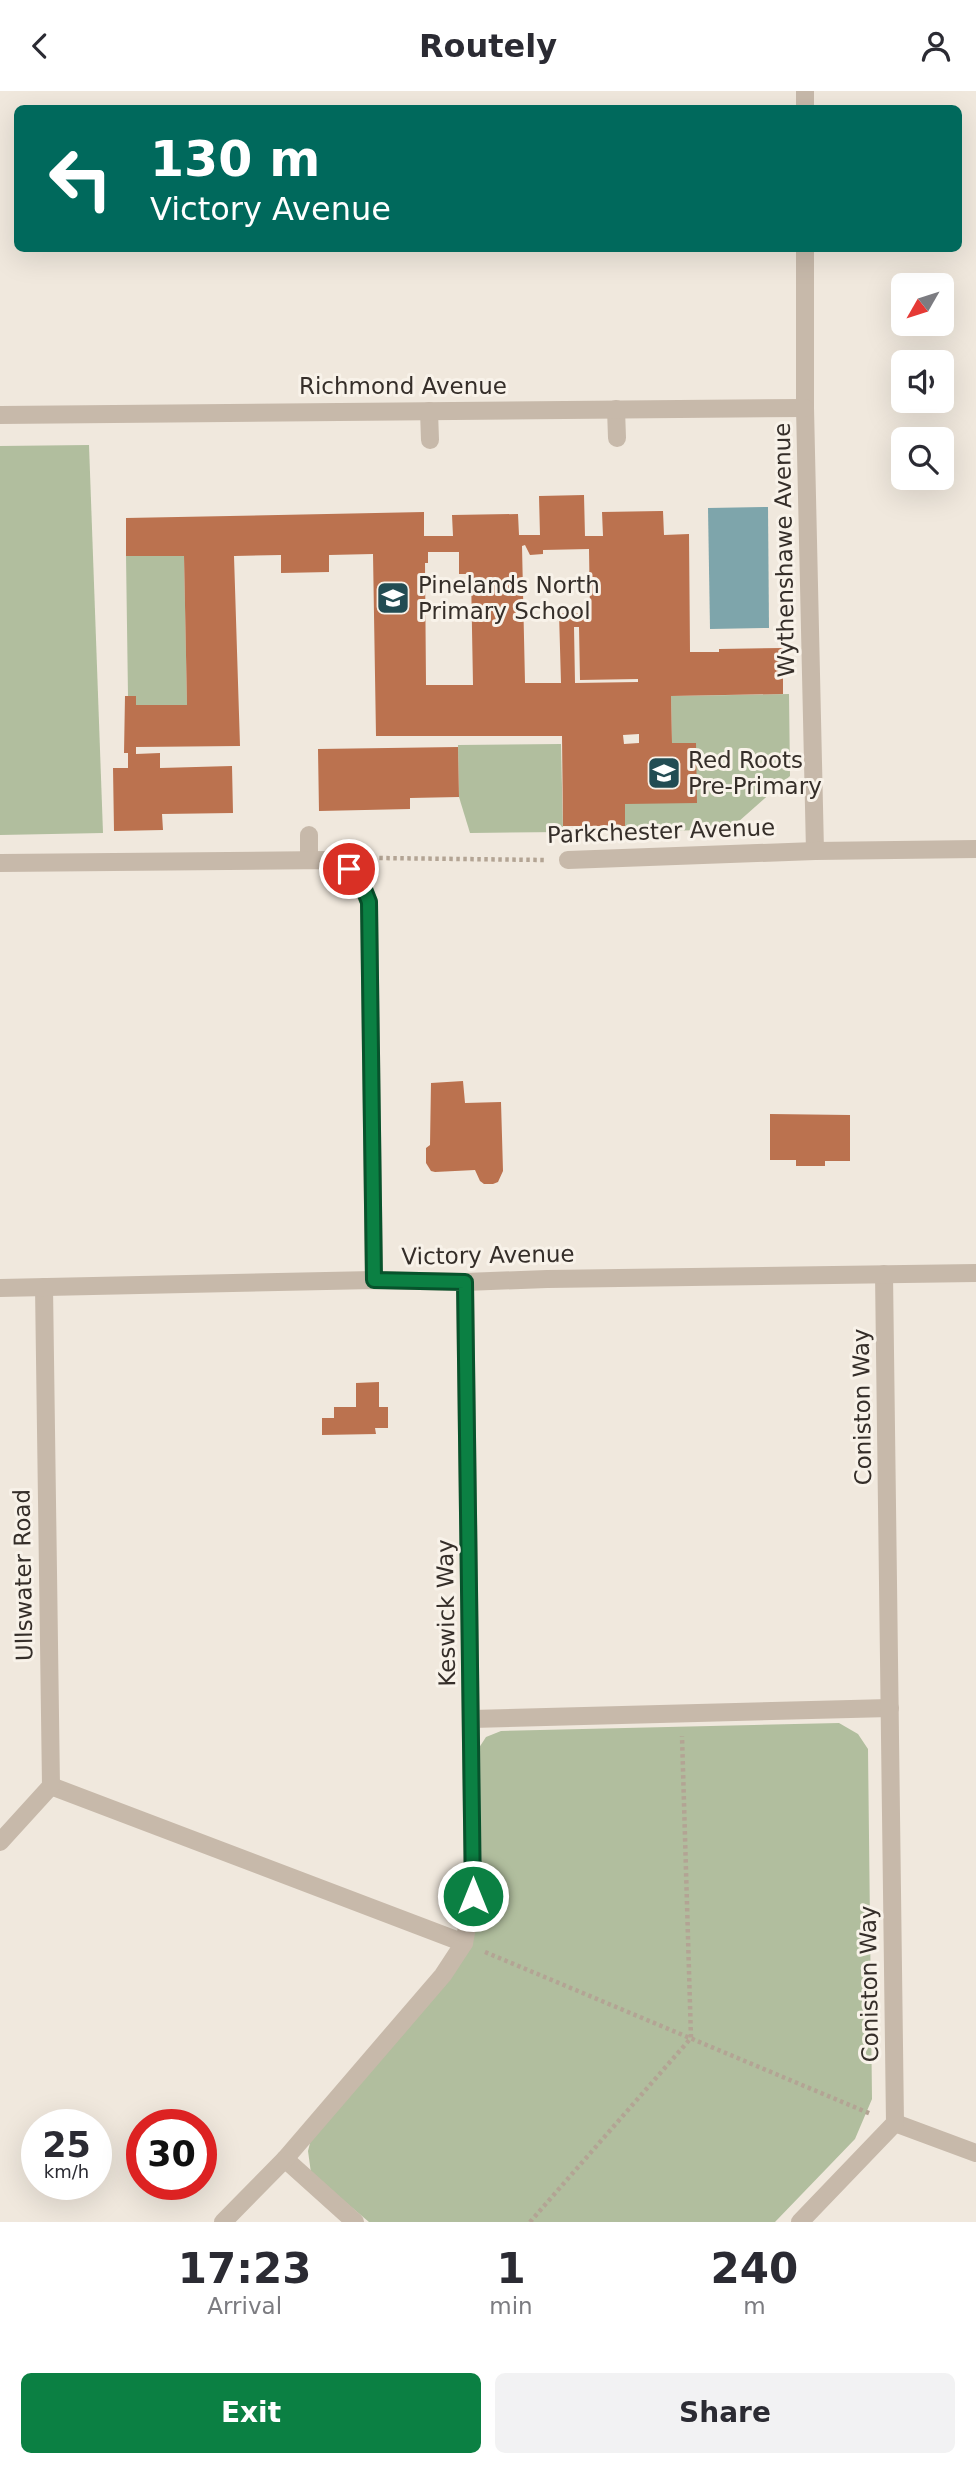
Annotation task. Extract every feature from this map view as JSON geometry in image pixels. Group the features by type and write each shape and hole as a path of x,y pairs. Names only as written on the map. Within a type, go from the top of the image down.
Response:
{"street":[{"name":"Wythenshawe Avenue","path":"805,252 815,851"},
{"name":"Richmond Avenue","path":"0,415 806,408"},
{"path":"616,409 617,438"},
{"path":"429,411 429,440"},
{"path":"309,835 309,860"},
{"name":"Parkchester Avenue","path":"568,860 815,851 976,849"},
{"path":"0,863 329,860 349,869 362,884 369,902 374,1280"},
{"name":"Victory Avenue","path":"0,1288 374,1280 465,1282 976,1273"},
{"name":"Coniston Way","path":"884,1274 895,2123"},
{"name":"Keswick Way","path":"223,2222 285,2159 443,1975 464,1943 473,1896 465,1282"},
{"name":"Ullswater Road","path":"44,1287 51,1786"},
{"path":"472,1719 890,1708"},
{"path":"0,1842 51,1786 464,1943"},
{"path":"800,2222 895,2123 976,2153"},
{"path":"285,2159 355,2222"}],"path":[{"name":"Parkchester Avenue","path":"349,869 379,858 568,860"},
{"path":"530,2222 691,2038 681,1714"},
{"path":"464,1943 895,2123"}],"green space":[{"path":"89,445 103,833 0,835 0,446"},
{"path":"126,556 184,556 187,705 136,705 136,697 128,696"},
{"path":"789,694 790,776 729,830 625,831 625,804 696,743 672,743 671,696"},
{"path":"561,744 563,832 470,833 459,797 458,745"},
{"path":"839,1723 858,1734 868,1749 872,2099 855,2139 775,2222 369,2222 311,2173 308,2151 313,2131 476,1926 475,1754 486,1737 501,1731"}],"water":[{"path":"768,507 769,628 710,629 708,508"}],"building":[{"path":"584,495 585,536 603,536 602,512 663,511 664,535 689,534 690,652 783,648 783,694 671,696 672,743 696,743 697,803 625,804 625,826 563,826 562,736 376,736 373,554 329,555 329,572 281,573 281,555 234,556 240,746 136,747 136,754 160,753 160,768 232,766 233,813 162,814 163,830 114,831 113,768 128,768 128,753 124,753 125,696 136,696 136,705 187,705 184,556 126,556 126,518 424,512 424,536 453,536 452,515 518,514 519,535 540,535 539,496","holes":["525,545 530,555 543,554 543,550 589,549 590,613 559,613 561,683 525,683 522,546","428,552 459,552 459,574 471,574 473,685 426,685 425,563 428,563","574,627 579,627 580,680 638,679 638,682 575,683","639,734 639,743 624,744 623,735"]},
{"path":"458,747 459,797 410,798 410,809 319,811 318,749"},
{"path":"463,1081 465,1103 501,1102 503,1171 498,1182 493,1184 480,1181 475,1170 435,1172 431,1171 426,1163 426,1148 430,1145 431,1083"},
{"path":"770,1114 850,1115 850,1161 825,1161 825,1166 796,1166 796,1160 770,1160"},
{"path":"379,1382 379,1407 388,1407 388,1428 375,1428 376,1434 322,1435 322,1418 334,1418 334,1407 356,1407 356,1383"}],"place":[{"name":"Pinelands North Primary School","path":"393,598"},
{"name":"Red Roots Pre-Primary","path":"664,773"}],"route":[{"path":"349,869 362,884 369,902 374,1280 465,1282 473,1896"}]}
